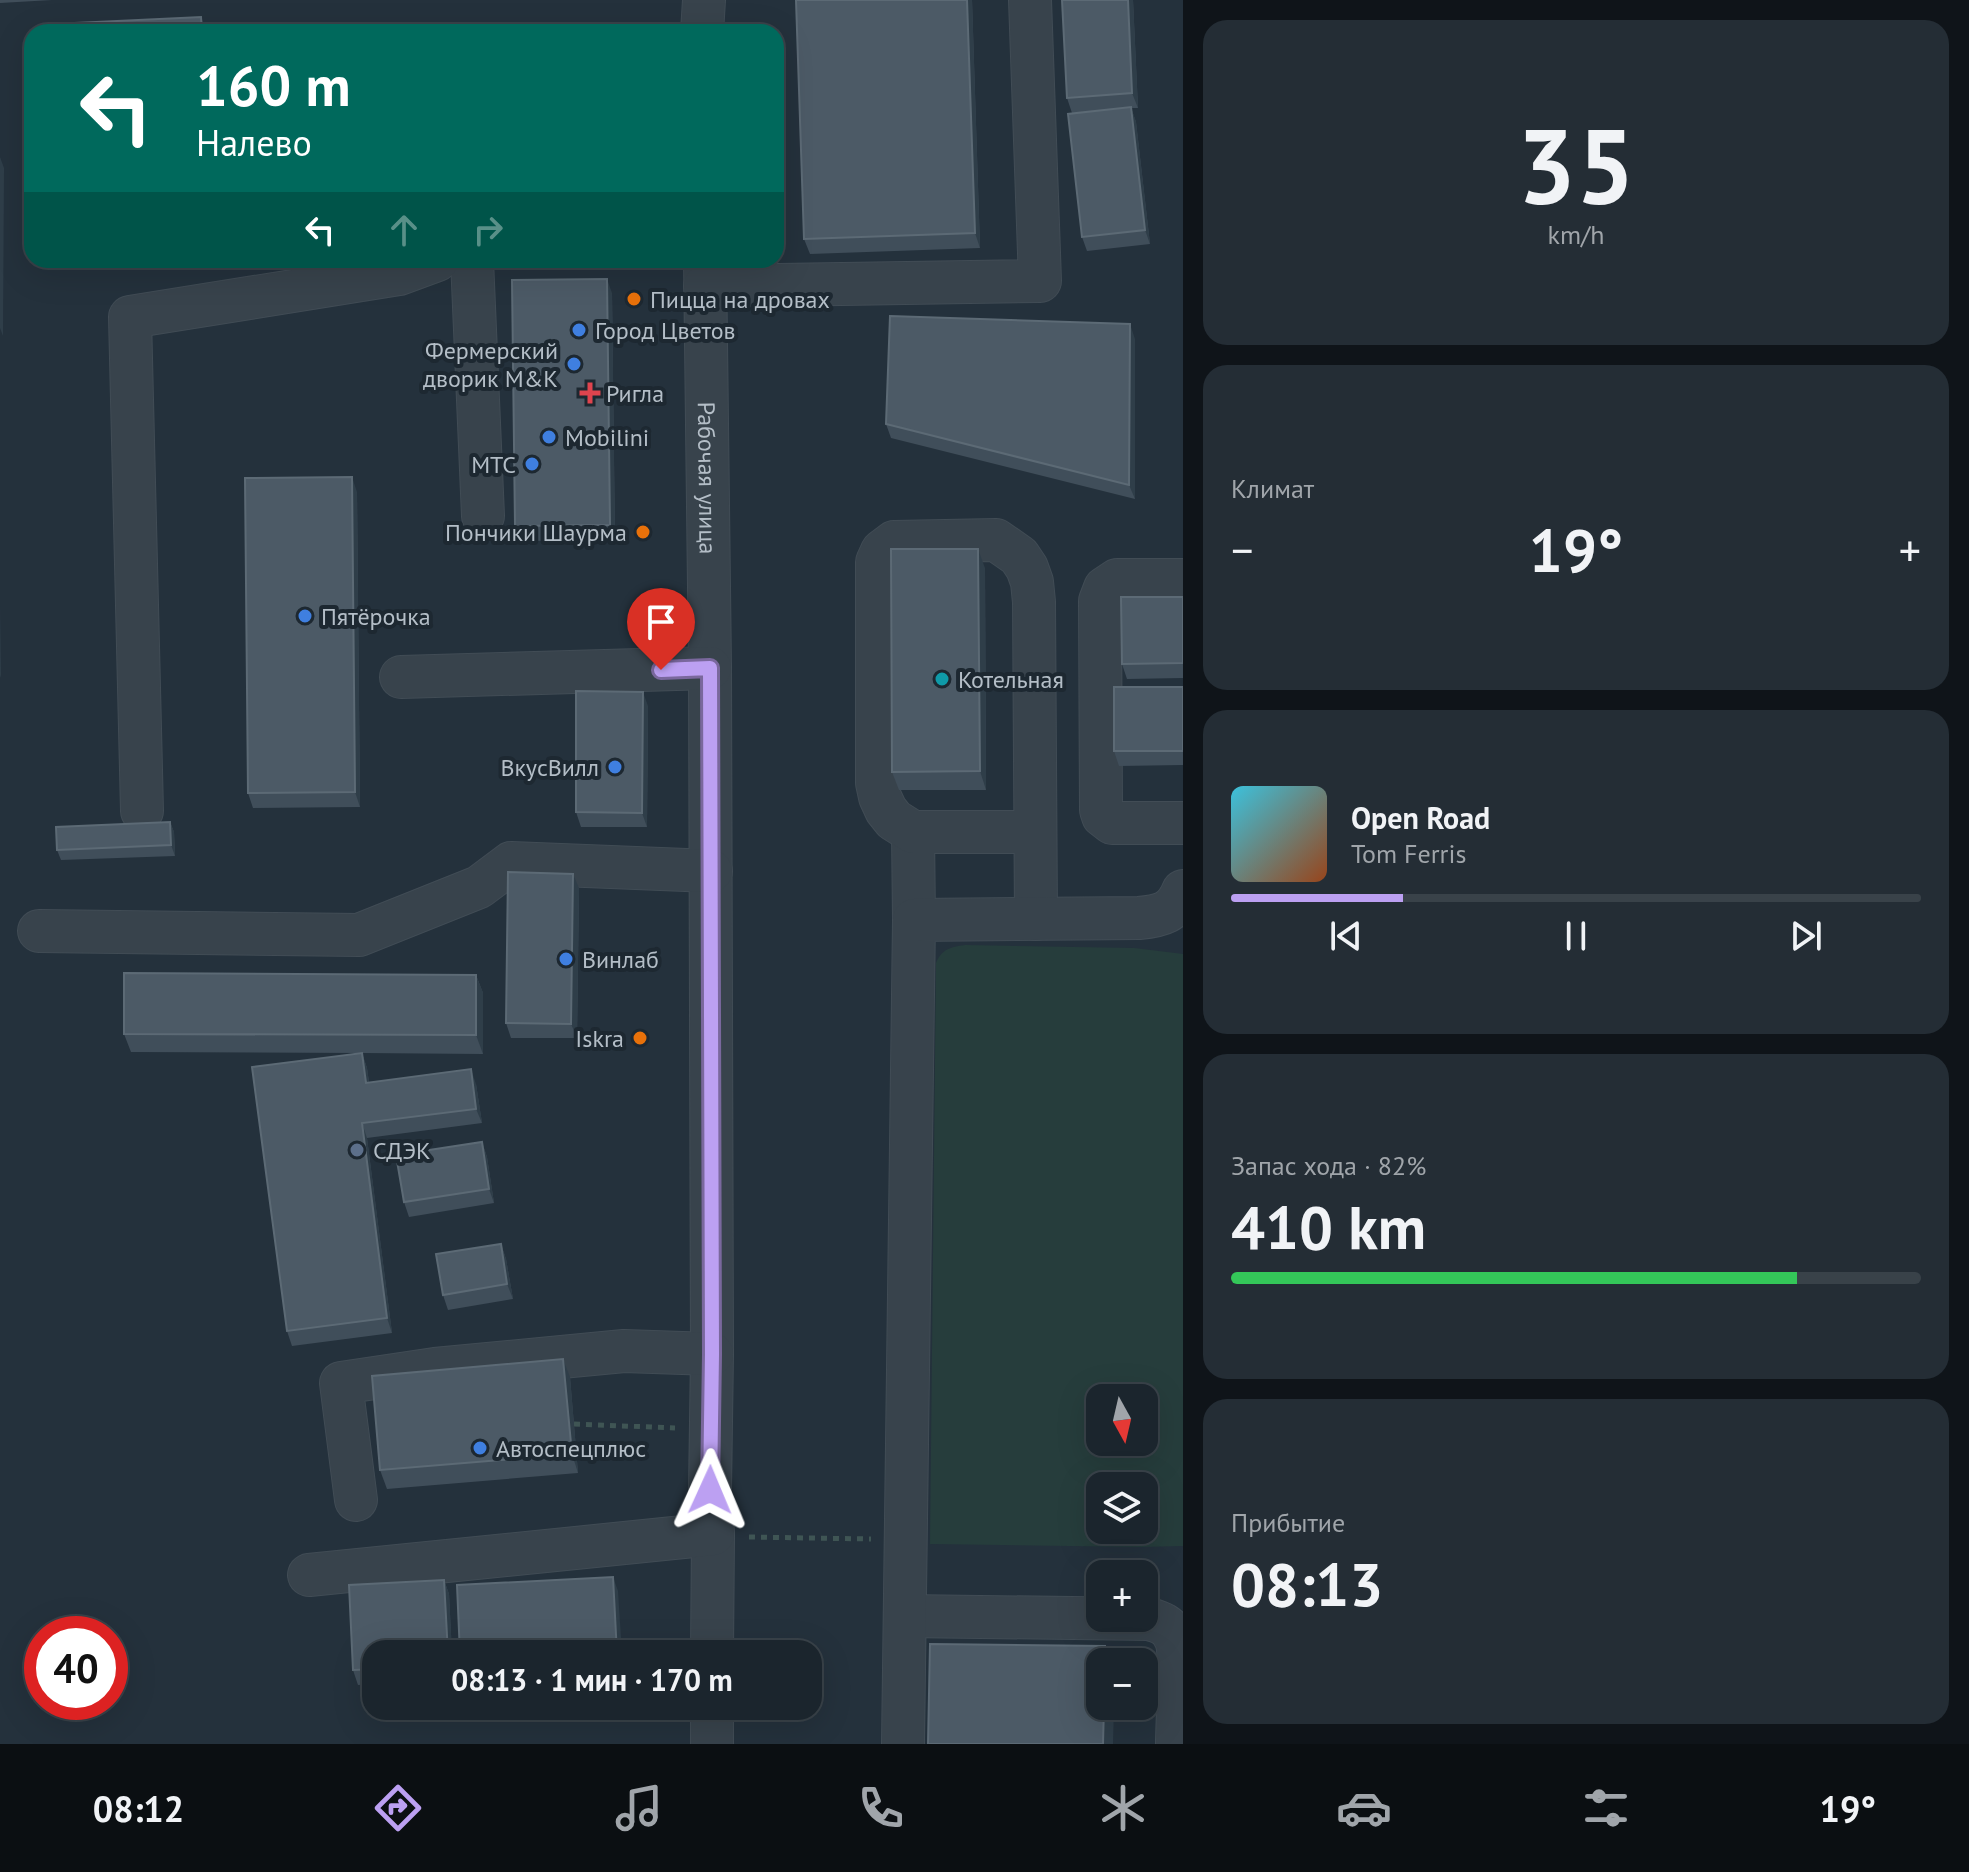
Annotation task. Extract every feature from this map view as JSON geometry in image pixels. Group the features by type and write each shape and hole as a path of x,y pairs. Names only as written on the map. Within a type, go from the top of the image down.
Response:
{"street":[{"path":"702,24 704,0"},
{"path":"705,273 1040,281 1030,0"},
{"path":"142,811 130,317 393,268"},
{"path":"472,268 483,516"},
{"name":"Рабочая улица","path":"705,273 711,871 710,1490 726,1535 714,1640"},
{"path":"1035,832 913,832 894,820 886,810 877,783 877,562 882,551 894,542 996,540 1019,556 1027,568 1032,582 1035,832 1036,919"},
{"path":"1183,580 1117,580 1102,594 1100,616 1103,816 1112,823 1183,823"},
{"path":"401,677 710,668"},
{"path":"903,1744 913,832"},
{"path":"39,931 359,935 479,887 511,863 711,871"},
{"path":"914,920 1159,916 1179,901 1183,891"},
{"path":"356,1500 341,1383 435,1369 624,1351 712,1354"},
{"path":"309,1575 726,1535"},
{"path":"905,1616 1149,1619 1160,1622 1169,1628 1178,1643 1177,1744"},
{"path":"712,1720 712,1744"}],"path":[{"path":"574,1424 684,1428"},
{"path":"726,1535 905,1540"}],"green space":[{"path":"965,945 1134,948 1183,954 1183,1546 930,1544 936,963 951,948"}],"building":[{"path":"796,0 967,0 975,233 804,239"},
{"path":"1062,0 1128,0 1132,93 1067,98"},
{"path":"201,17 201,24 54,24"},
{"path":"1131,107 1145,230 1082,237 1068,114"},
{"path":"607,279 610,525 515,526 512,280"},
{"path":"890,316 1130,324 1129,485 886,424"},
{"name":"Пятёрочка","path":"352,477 355,792 248,793 245,478"},
{"name":"Котельная","path":"891,549 978,549 980,771 892,772"},
{"path":"1121,597 1183,597 1183,663 1122,664"},
{"path":"1114,687 1183,687 1183,751 1114,751"},
{"name":"ВкусВилл","path":"576,691 643,692 642,813 576,812"},
{"path":"170,822 171,845 57,850 56,827"},
{"path":"508,872 573,874 571,1024 506,1023"},
{"path":"124,973 476,975 476,1035 124,1034"},
{"path":"362,1053 366,1083 471,1069 476,1109 362,1123 387,1318 287,1331 252,1067"},
{"path":"482,1142 489,1189 404,1202 396,1155"},
{"path":"501,1244 507,1284 443,1295 436,1254"},
{"name":"Автоспецплюс","path":"563,1359 572,1454 380,1470 372,1376"},
{"path":"613,1577 616,1640 459,1640 457,1585"},
{"path":"444,1580 447,1640 362,1640 362,1670 353,1670 349,1585"},
{"path":"930,1644 1105,1646 1086,1648 1086,1720 1104,1720 1103,1744 928,1744"}],"place":[{"name":"Пицца на дровах","path":"634,299"},
{"name":"Город Цветов","path":"579,330"},
{"name":"Фермерский дворик М&K","path":"574,364"},
{"name":"Ригла","path":"590,393"},
{"name":"Mobilini","path":"549,437"},
{"name":"МТС","path":"532,464"},
{"name":"Пончики Шаурма","path":"643,532"},
{"name":"Пятёрочка","path":"305,616"},
{"name":"Котельная","path":"942,679"},
{"name":"ВкусВилл","path":"615,767"},
{"name":"Винлаб","path":"566,959"},
{"name":"Iskra","path":"640,1038"},
{"name":"СДЭК","path":"357,1150"},
{"name":"Автоспецплюс","path":"480,1448"}],"route":[{"path":"661,670 710,668 710,1490"}]}
